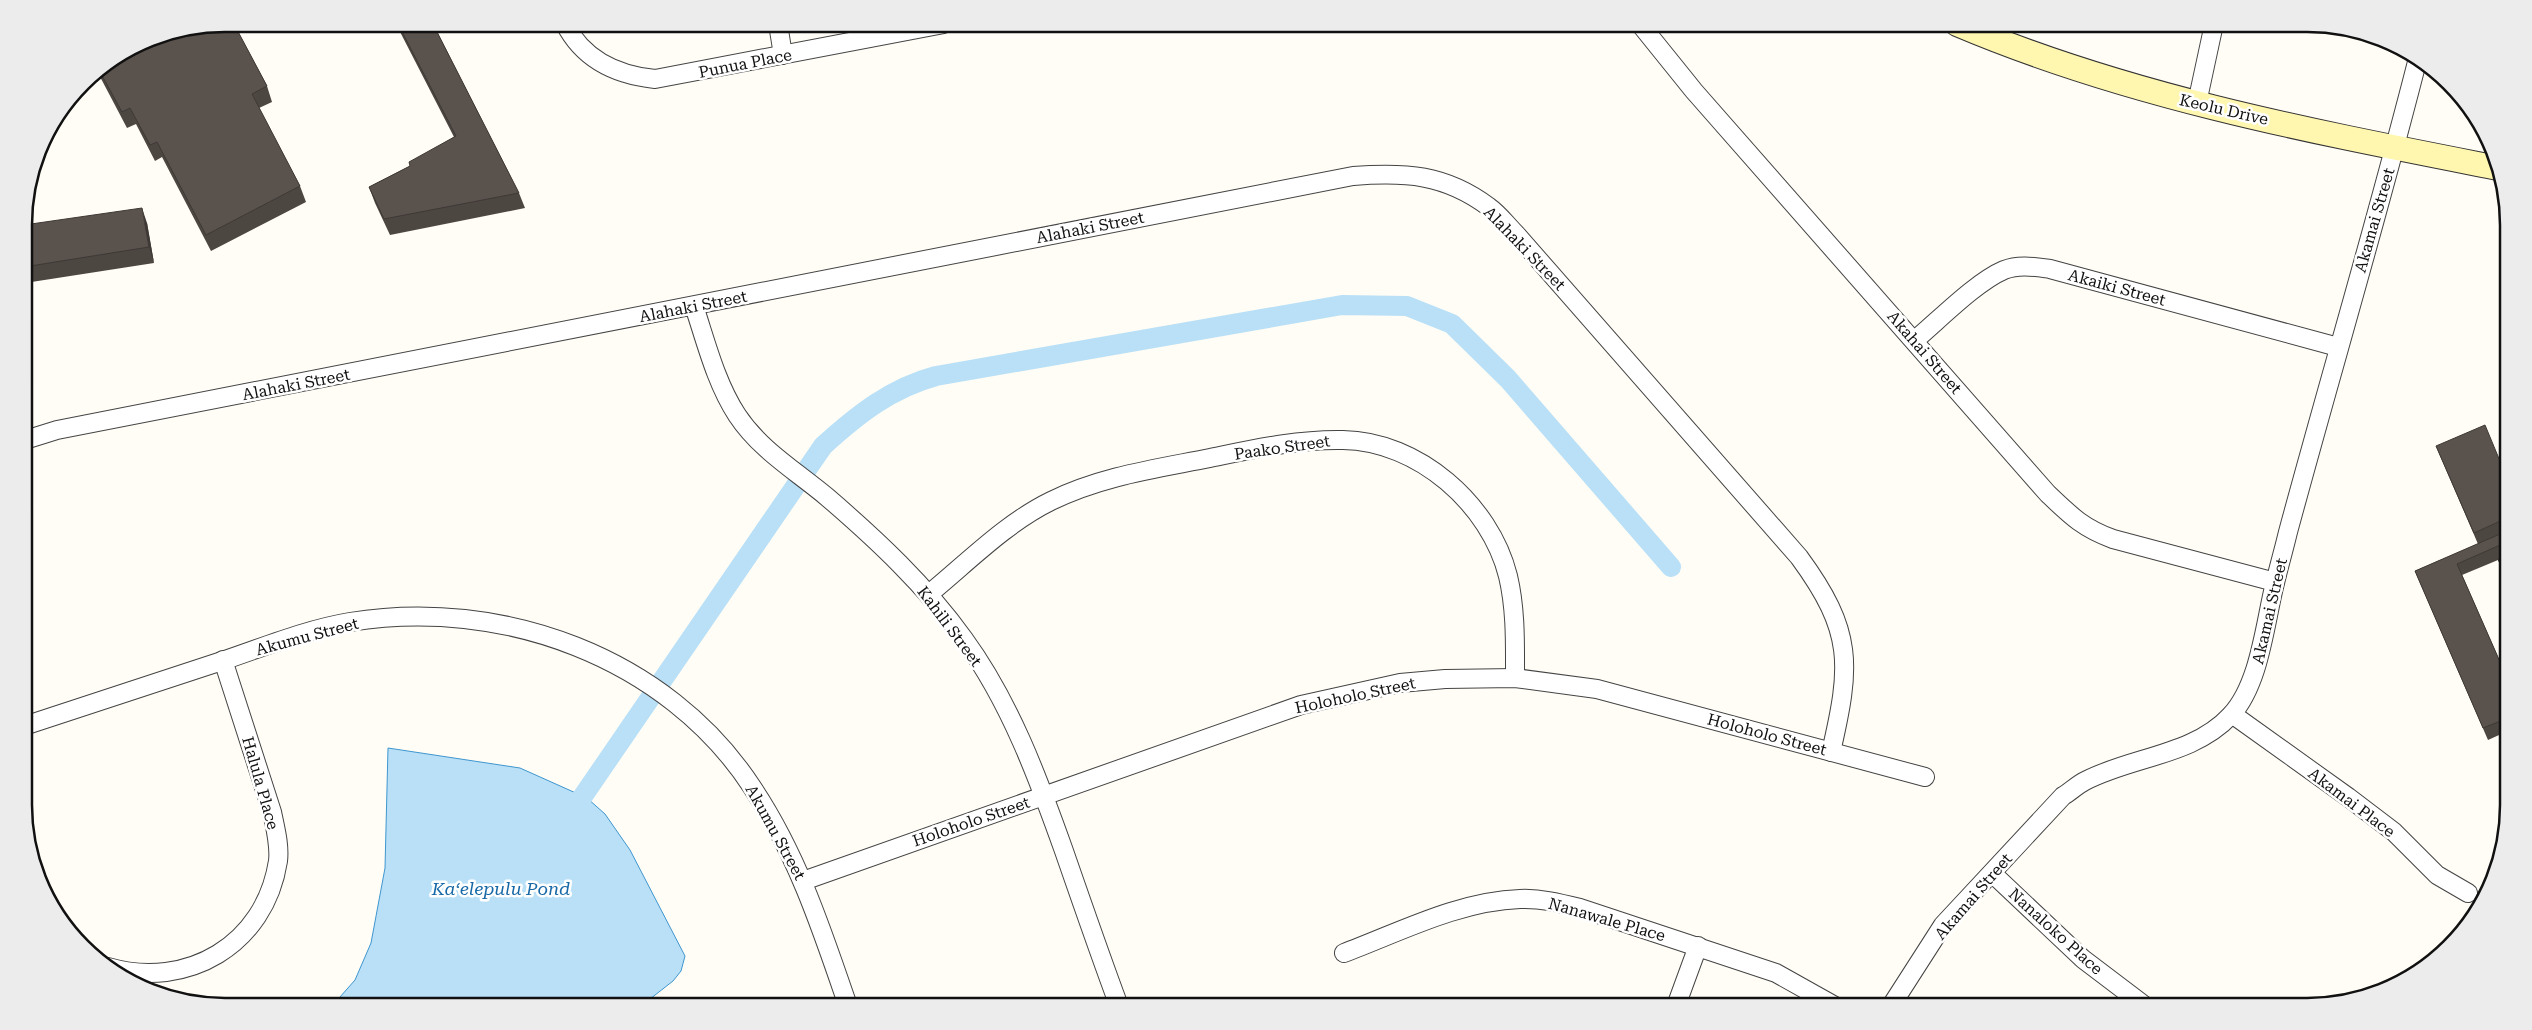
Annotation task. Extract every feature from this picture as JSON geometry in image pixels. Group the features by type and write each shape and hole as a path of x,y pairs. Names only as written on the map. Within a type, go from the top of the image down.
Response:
{"main road":[{"name":"Keolu Drive","path":"1978,32 2111,80 2197,103 2395,148 2490,166"}],"street":[{"name":"Punua Place","path":"568,32 588,55 610,68 632,77 655,79 904,32"},
{"path":"779,32 783,56"},
{"name":"Akahai Street","path":"1646,32 1694,91 1915,340 2048,494 2090,530 2113,539 2275,582"},
{"path":"2197,103 2212,32"},
{"name":"Akamai Street","path":"1896,998 1944,925 2063,796 2084,781 2185,746 2204,736 2232,714 2249,685 2258,661 2275,582 2416,66"},
{"name":"Alahaki Street","path":"32,438 57,430 1353,176 1403,173 1433,179 1462,190 1489,207 1516,234 1799,557 1821,587 1836,618 1843,647 1846,675 1843,701 1832,752"},
{"name":"Akaiki Street","path":"1915,340 1986,280 2005,270 2025,266 2050,268 2338,347"},
{"name":"Kahili Street","path":"694,306 720,380 737,414 755,438 876,541 929,594 965,640 992,682 1016,728 1044,796 1116,998"},
{"name":"Paako Street","path":"929,594 1020,519 1050,501 1093,482 1302,441 1344,440 1377,445 1407,456 1440,475 1466,499 1486,527 1508,574 1515,609 1515,678"},
{"name":"Akumu Street","path":"32,723 296,636 349,622 408,616 490,622 537,632 594,653 668,698 695,718 720,742 752,786 778,830 803,881 845,998"},
{"name":"Halula Place","path":"131,973 153,975 182,970 215,956 235,942 258,914 270,890 278,860 277,835 272,812 224,660"},
{"name":"Holoholo Street","path":"803,881 1301,705 1400,683 1445,679 1515,678 1597,689 1925,777"},
{"name":"Akamai Place","path":"2232,714 2394,832 2437,875 2468,893"},
{"name":"Nanaloko Place","path":"1992,873 2054,933 2135,998"},
{"name":"Nanawale Place","path":"1344,953 1484,903 1520,899 1549,901 1580,908 1776,973 1821,998"},
{"path":"1679,998 1698,946"}],"water":[{"name":"Kaʻelepulu Pond","path":"388,748 520,768 587,798 605,814 630,850 685,956 681,971 673,981 651,998 339,998 355,980 371,943 385,868"}],"building":[{"path":"238,32 267,86 252,94 300,186 206,235 157,142 150,145 130,108 122,112 103,76 118,65 140,52 176,39 200,34"},
{"path":"402,32 437,32 519,193 384,219 369,187 410,166 409,162 456,136"},
{"path":"142,208 149,247 32,266 32,224"},
{"path":"2485,425 2500,461 2500,521 2474,533 2436,446"},
{"path":"2500,534 2500,545 2457,564 2500,662 2500,721 2483,728 2415,571"}],"waterway":[{"path":"570,815 823,446 862,413 889,395 936,376 1342,305 1407,306 1452,324 1508,379 1671,567"}]}
